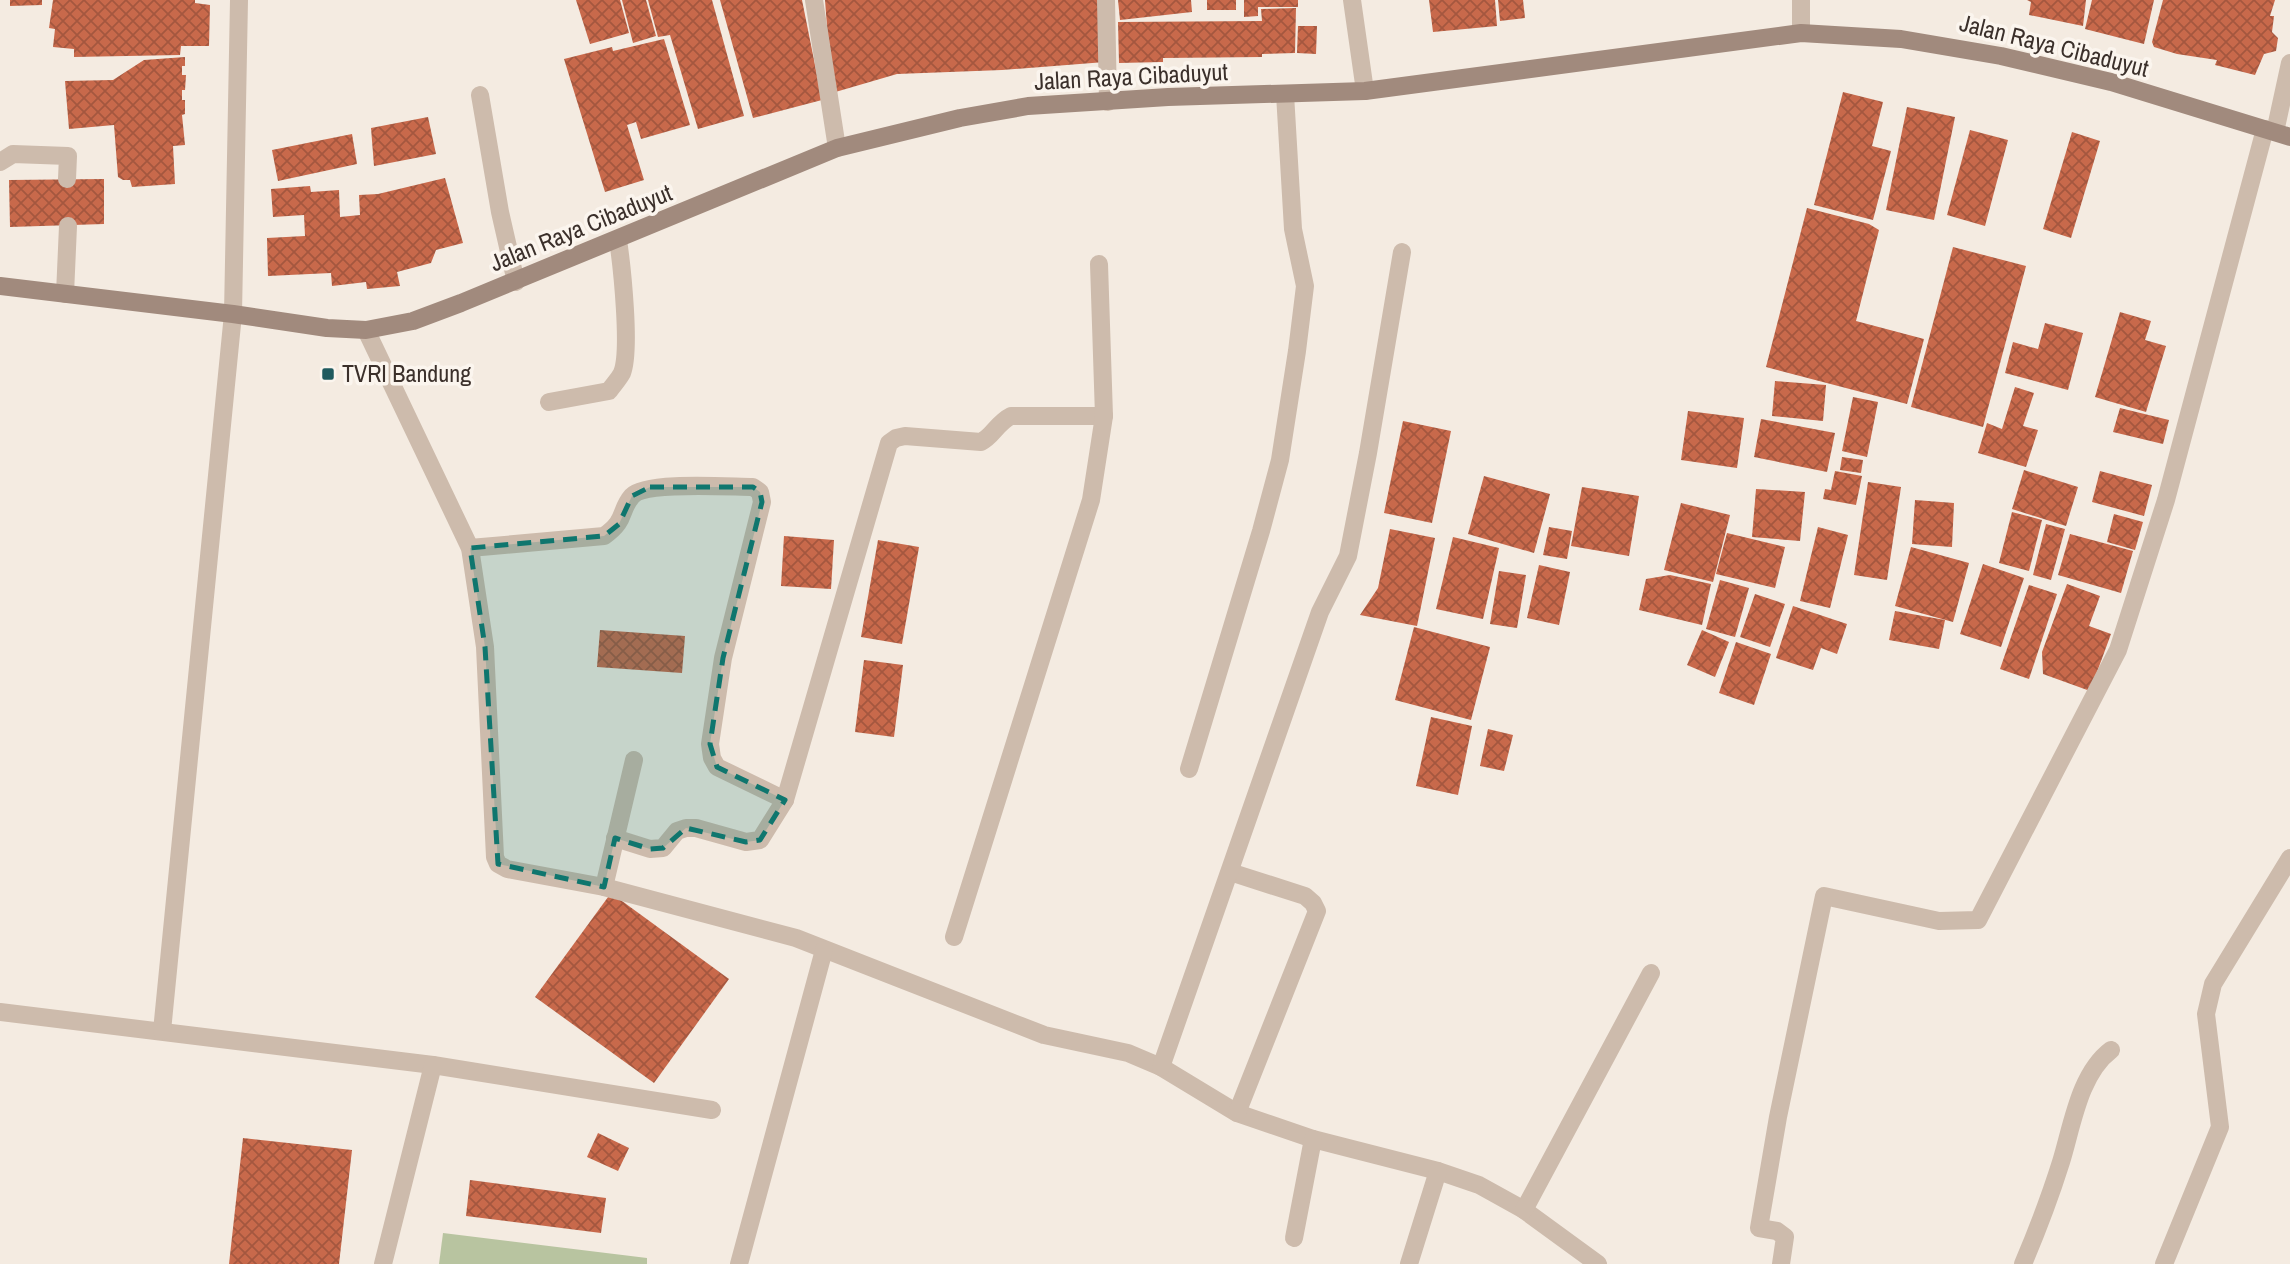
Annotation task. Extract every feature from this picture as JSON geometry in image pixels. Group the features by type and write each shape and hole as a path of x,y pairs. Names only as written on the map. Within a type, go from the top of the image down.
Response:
{"main road":[{"name":"Jalan Raya Cibaduyut","path":"0,286 327,328 366,330 413,321 516,282 837,148 960,118 1028,106 1168,97 1365,91 1801,33 1901,38 1976,51 2111,82 2277,133"}],"street":[{"path":"162,1031 233,314 239,0"},
{"path":"814,0 837,148"},
{"path":"1107,0 1108,102"},
{"path":"1352,0 1365,91"},
{"path":"1801,0 1801,33"},
{"path":"1781,1264 1785,1237 1777,1231 1759,1228 1824,896 1939,921 1978,920 2118,650 2140,587 2277,133 2290,64"},
{"path":"1189,769 1280,460 1297,351 1305,286 1293,229 1285,94"},
{"path":"480,95 500,212 516,282"},
{"path":"0,162 13,154 68,156 67,179"},
{"path":"65,295 68,226"},
{"path":"550,402 609,391 622,374 625,358 622,270 618,240"},
{"path":"1161,1067 1321,612 1348,556 1402,252"},
{"path":"954,937 1091,500 1104,416 1100,264"},
{"path":"366,330 470,548 485,647 495,858 498,864 507,869 604,887 796,939 1044,1035 1128,1053 1161,1067 1237,1113 1313,1139 1438,1171 1479,1185 1524,1210 1598,1264"},
{"path":"615,838 650,849 663,849 677,831 686,828 696,828 746,842 760,839 785,800 889,443 905,436 981,442 987,439 1000,421 1011,416 1104,416"},
{"path":"470,548 604,536 619,524 632,496 650,487 753,487 760,492 762,502 723,658 710,744 712,758 718,767 785,800"},
{"path":"604,887 634,760"},
{"path":"2164,1264 2220,1127 2206,1014 2213,984 2290,858"},
{"path":"1230,872 1305,896 1317,911 1237,1113"},
{"path":"739,1264 824,950"},
{"path":"1524,1210 1651,973"},
{"path":"0,1012 433,1065 712,1110"},
{"path":"2023,1264 2062,1161 2066,1138 2080,1096 2104,1055 2111,1049"},
{"path":"383,1264 433,1065"},
{"path":"1294,1238 1313,1139"},
{"path":"1409,1264 1438,1171"}],"highlighted area":[{"path":"650,487 753,487 760,492 762,502 723,658 710,744 717,767 785,800 760,840 746,842 686,828 663,848 650,849 615,838 604,887 498,864 485,647 470,548 604,536 619,524 632,496"}],"green space":[{"path":"443,1233 647,1258 647,1264 439,1264"}],"building":[{"path":"10,0 42,0 42,5 10,6"},
{"path":"53,0 195,0 195,3 210,5 209,46 181,46 180,55 74,57 74,49 53,47 55,29 49,28"},
{"path":"576,0 620,0 629,33 590,44"},
{"path":"622,0 646,0 656,36 633,43"},
{"path":"648,0 712,0 744,116 698,129 670,35 658,37"},
{"path":"720,0 802,0 822,100 753,118"},
{"path":"825,0 1103,0 1105,62 897,74 832,93"},
{"path":"1118,0 1191,0 1192,12 1120,20"},
{"path":"1207,0 1236,0 1236,10 1207,10"},
{"path":"1244,0 1298,0 1298,7 1258,7 1258,16 1244,17"},
{"path":"1429,0 1495,0 1497,26 1433,32"},
{"path":"1498,0 1523,0 1525,18 1500,21"},
{"path":"2027,0 2086,0 2083,26 2029,15 2031,2"},
{"path":"2092,0 2154,0 2144,44 2085,29"},
{"path":"2163,0 2275,0 2270,16 2274,16 2272,32 2278,38 2276,51 2264,54 2255,75 2215,65 2217,60 2177,54 2154,47 2152,42"},
{"path":"1296,8 1295,53 1262,54 1262,57 1163,58 1163,62 1119,63 1118,22 1262,21 1261,9"},
{"path":"1298,26 1317,26 1316,54 1297,53"},
{"path":"664,39 690,125 641,139 636,122 627,125 644,180 605,192 564,59 612,47 613,51"},
{"path":"185,57 185,66 182,66 182,75 186,75 182,100 185,100 185,114 182,115 185,145 173,146 175,184 132,187 130,180 118,177 114,125 69,129 65,81 113,80 144,60"},
{"path":"1843,92 1883,102 1872,146 1891,151 1873,220 1814,205"},
{"path":"1907,107 1955,117 1934,220 1886,210"},
{"path":"428,117 436,154 374,166 371,128"},
{"path":"1970,130 2008,140 1985,226 1947,215"},
{"path":"2072,132 2100,141 2071,238 2043,229"},
{"path":"352,134 357,164 278,181 272,150"},
{"path":"445,178 463,243 436,250 431,263 397,272 400,286 367,289 366,282 332,286 331,273 268,276 267,238 305,236 304,215 273,217 271,189 310,186 311,192 339,190 340,217 360,215 359,195 378,194"},
{"path":"104,179 104,224 10,227 9,180"},
{"path":"1807,208 1869,224 1879,230 1856,321 1924,339 1907,404 1766,367"},
{"path":"1953,247 2026,266 1983,427 1911,407"},
{"path":"2120,312 2151,321 2145,340 2166,346 2146,412 2095,397"},
{"path":"2045,323 2083,333 2068,390 2005,373 2013,342 2038,349"},
{"path":"1775,381 1826,385 1823,421 1772,416"},
{"path":"2015,387 2034,393 2023,426 2038,430 2026,467 1978,453 1987,423 2002,429"},
{"path":"1853,397 1878,402 1867,457 1842,451"},
{"path":"2120,408 2169,420 2163,444 2113,432"},
{"path":"1688,411 1744,418 1737,468 1681,460"},
{"path":"1761,419 1835,433 1827,472 1754,457"},
{"path":"1403,421 1451,431 1432,523 1384,513"},
{"path":"1842,457 1863,460 1861,473 1840,470"},
{"path":"2024,470 2078,487 2066,526 2012,509"},
{"path":"1835,471 1862,476 1856,505 1823,499 1825,489 1831,490"},
{"path":"2100,471 2152,485 2144,516 2092,502"},
{"path":"1484,476 1550,494 1534,553 1468,534"},
{"path":"1868,482 1901,487 1887,580 1854,575"},
{"path":"1582,487 1639,496 1629,556 1571,546"},
{"path":"1756,489 1805,492 1800,541 1752,537"},
{"path":"1915,500 1954,503 1952,547 1912,544"},
{"path":"1681,503 1730,515 1713,582 1664,570"},
{"path":"2012,512 2042,520 2029,571 1999,563"},
{"path":"2114,514 2143,522 2135,550 2107,542"},
{"path":"2046,524 2065,529 2051,580 2033,575"},
{"path":"1549,527 1572,531 1567,559 1543,555"},
{"path":"1818,527 1848,535 1830,608 1800,601"},
{"path":"1390,529 1435,538 1417,626 1360,615 1378,588"},
{"path":"1727,533 1785,547 1775,588 1716,574"},
{"path":"2070,534 2133,551 2121,593 2058,575"},
{"path":"784,536 834,540 831,589 781,586"},
{"path":"1453,537 1499,548 1483,619 1436,609"},
{"path":"878,540 919,547 902,644 861,637"},
{"path":"1911,547 1969,563 1953,622 1895,606"},
{"path":"1983,564 2024,578 2001,647 1960,634"},
{"path":"1539,565 1570,572 1559,625 1527,618"},
{"path":"1499,571 1526,575 1517,628 1490,624"},
{"path":"1670,575 1711,584 1702,625 1639,610 1646,579"},
{"path":"1720,580 1749,588 1735,637 1706,629"},
{"path":"2067,584 2100,596 2089,626 2111,634 2090,691 2043,674 2042,652"},
{"path":"2029,585 2057,594 2029,679 2000,669"},
{"path":"1755,594 1785,604 1770,647 1740,637"},
{"path":"1793,606 1847,624 1837,654 1821,648 1813,670 1776,658"},
{"path":"1895,611 1945,620 1939,649 1889,640"},
{"path":"1414,627 1490,647 1471,720 1395,700"},
{"path":"600,630 685,636 682,673 597,667"},
{"path":"1702,630 1729,642 1715,677 1687,665"},
{"path":"1736,642 1771,654 1754,705 1719,693"},
{"path":"864,660 903,665 894,737 855,732"},
{"path":"1431,717 1472,726 1458,795 1416,786"},
{"path":"1488,729 1513,735 1504,771 1480,766"},
{"path":"611,893 729,979 654,1083 535,997"},
{"path":"598,1133 629,1148 618,1171 587,1157"},
{"path":"243,1138 352,1150 339,1264 229,1264"},
{"path":"470,1180 606,1198 601,1233 466,1216"}],"place":[{"name":"TVRI Bandung","path":"328,374"}]}
